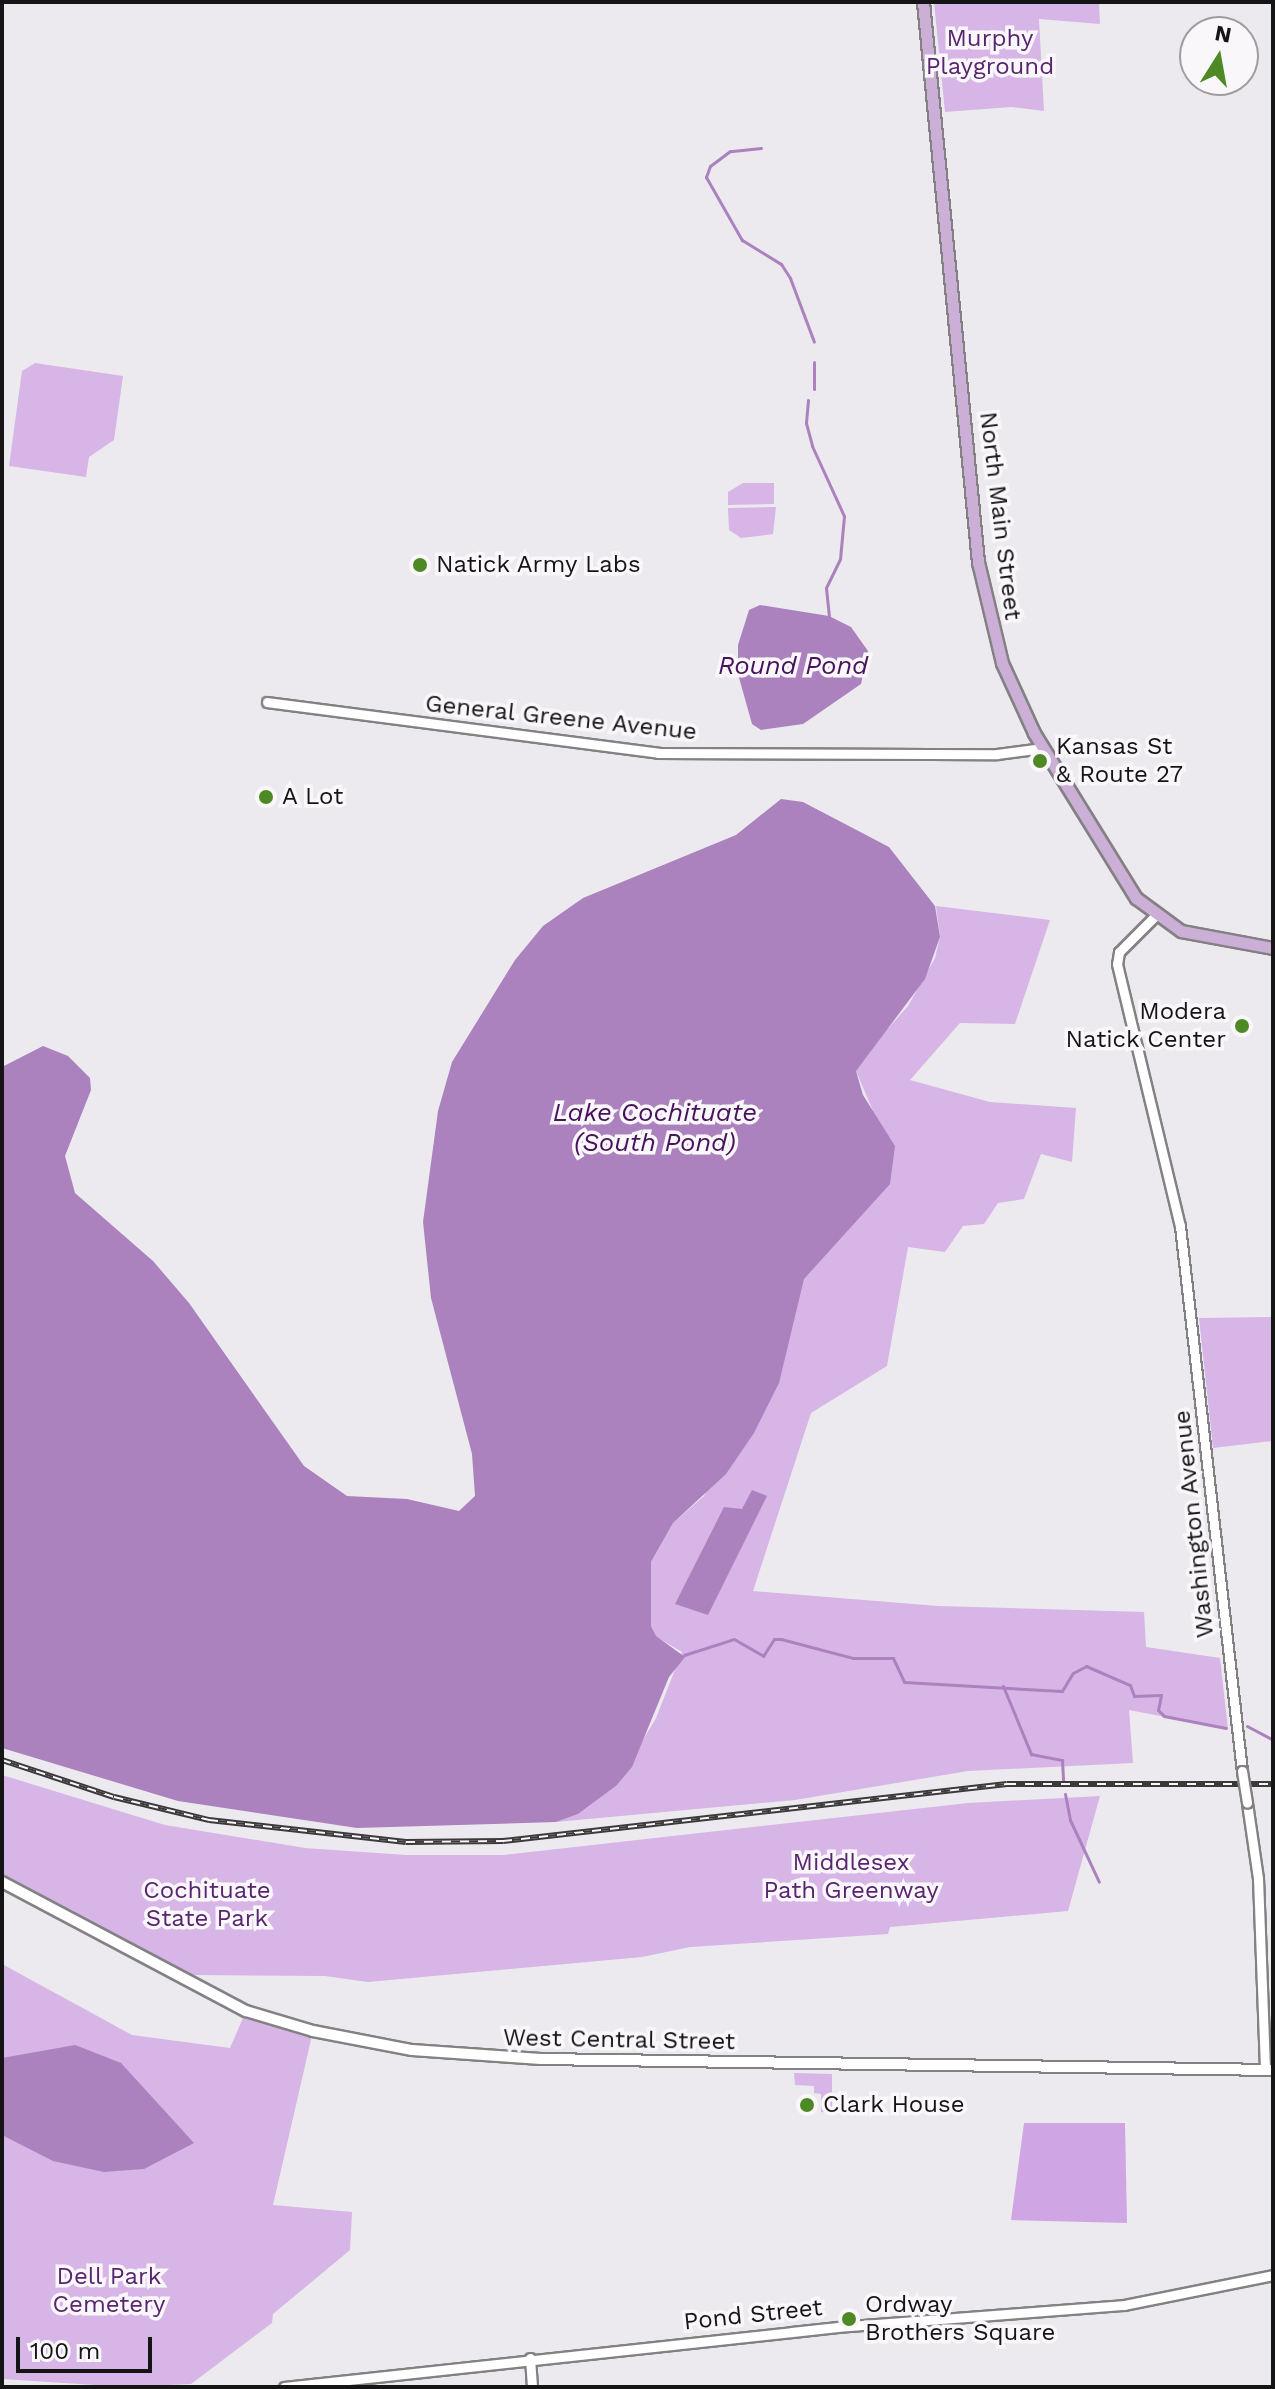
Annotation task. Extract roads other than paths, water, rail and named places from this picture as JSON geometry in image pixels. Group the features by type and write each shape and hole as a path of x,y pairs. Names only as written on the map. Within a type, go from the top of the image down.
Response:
{"main road":[{"name":"North Main Street","path":"923,2 980,572 998,653 1043,748 1125,885 1155,916 1200,937 1273,948"},
{"name":"West Central Street","path":"2,1882 260,2017 421,2052 541,2059 1269,2070"}],"street":[{"name":"General Greene Avenue","path":"267,702 658,753 997,754 1043,748"},
{"name":"Washington Avenue","path":"1155,916 1119,952 1121,980 1180,1226 1242,1771 1258,1878 1269,2070"},
{"name":"Pond Street","path":"284,2387 530,2358 1118,2306 1273,2275"},
{"path":"530,2358 532,2387"}],"water":[{"name":"Round Pond","path":"760,605 829,616 851,627 868,651 861,684 803,724 761,730 752,724 738,674 738,645 749,610"},
{"name":"Lake Cochituate (South Pond)","path":"781,799 803,802 889,847 935,906 940,937 925,979 856,1071 863,1095 895,1146 890,1184 804,1279 779,1383 754,1433 726,1474 673,1523 651,1562 651,1626 656,1636 685,1657 669,1677 632,1767 616,1786 578,1814 556,1822 357,1828 178,1801 2,1748 2,1067 43,1046 68,1056 90,1078 91,1090 65,1156 75,1193 153,1261 189,1303 304,1466 347,1496 407,1499 459,1511 475,1496 472,1454 431,1298 423,1222 438,1111 452,1062 515,960 543,926 583,898 736,835"},
{"path":"752,1490 767,1496 708,1615 675,1604 724,1507 742,1509"},
{"path":"75,2045 121,2063 194,2143 144,2169 104,2172 53,2161 2,2135 2,2058"}],"waterway":[{"path":"761,148 730,151 710,166 706,177 742,240 781,264 790,278 814,342"},
{"path":"814,362 814,389"},
{"path":"808,400 806,423 812,446 844,516 840,559 826,588 829,616"},
{"path":"684,1655 734,1639 763,1656 774,1639 781,1639 853,1658 893,1658 904,1682 1062,1691 1073,1673 1086,1666 1130,1685 1134,1696 1161,1695 1158,1710 1164,1716 1226,1728"},
{"path":"1003,1686 1031,1754 1062,1760 1063,1781"},
{"path":"1247,1726 1273,1740"},
{"path":"1065,1794 1070,1820 1099,1882"}],"railway":[{"path":"2,1760 114,1797 209,1820 406,1842 503,1841 1007,1784 1273,1784"}],"place":[{"name":"Natick Army Labs","path":"420,565"},
{"name":"Kansas St & Route 27","path":"1040,761"},
{"name":"A Lot","path":"266,797"},
{"name":"Modera Natick Center","path":"1242,1026"},
{"name":"Clark House","path":"807,2105"},
{"name":"Ordway Brothers Square","path":"849,2319"}],"park label":[{"name":"Murphy Playground","path":"990,53"},
{"name":"Middlesex Path Greenway","path":"851,1877"},
{"name":"Cochituate State Park","path":"207,1905"},
{"name":"Dell Park Cemetery","path":"109,2291"}]}
